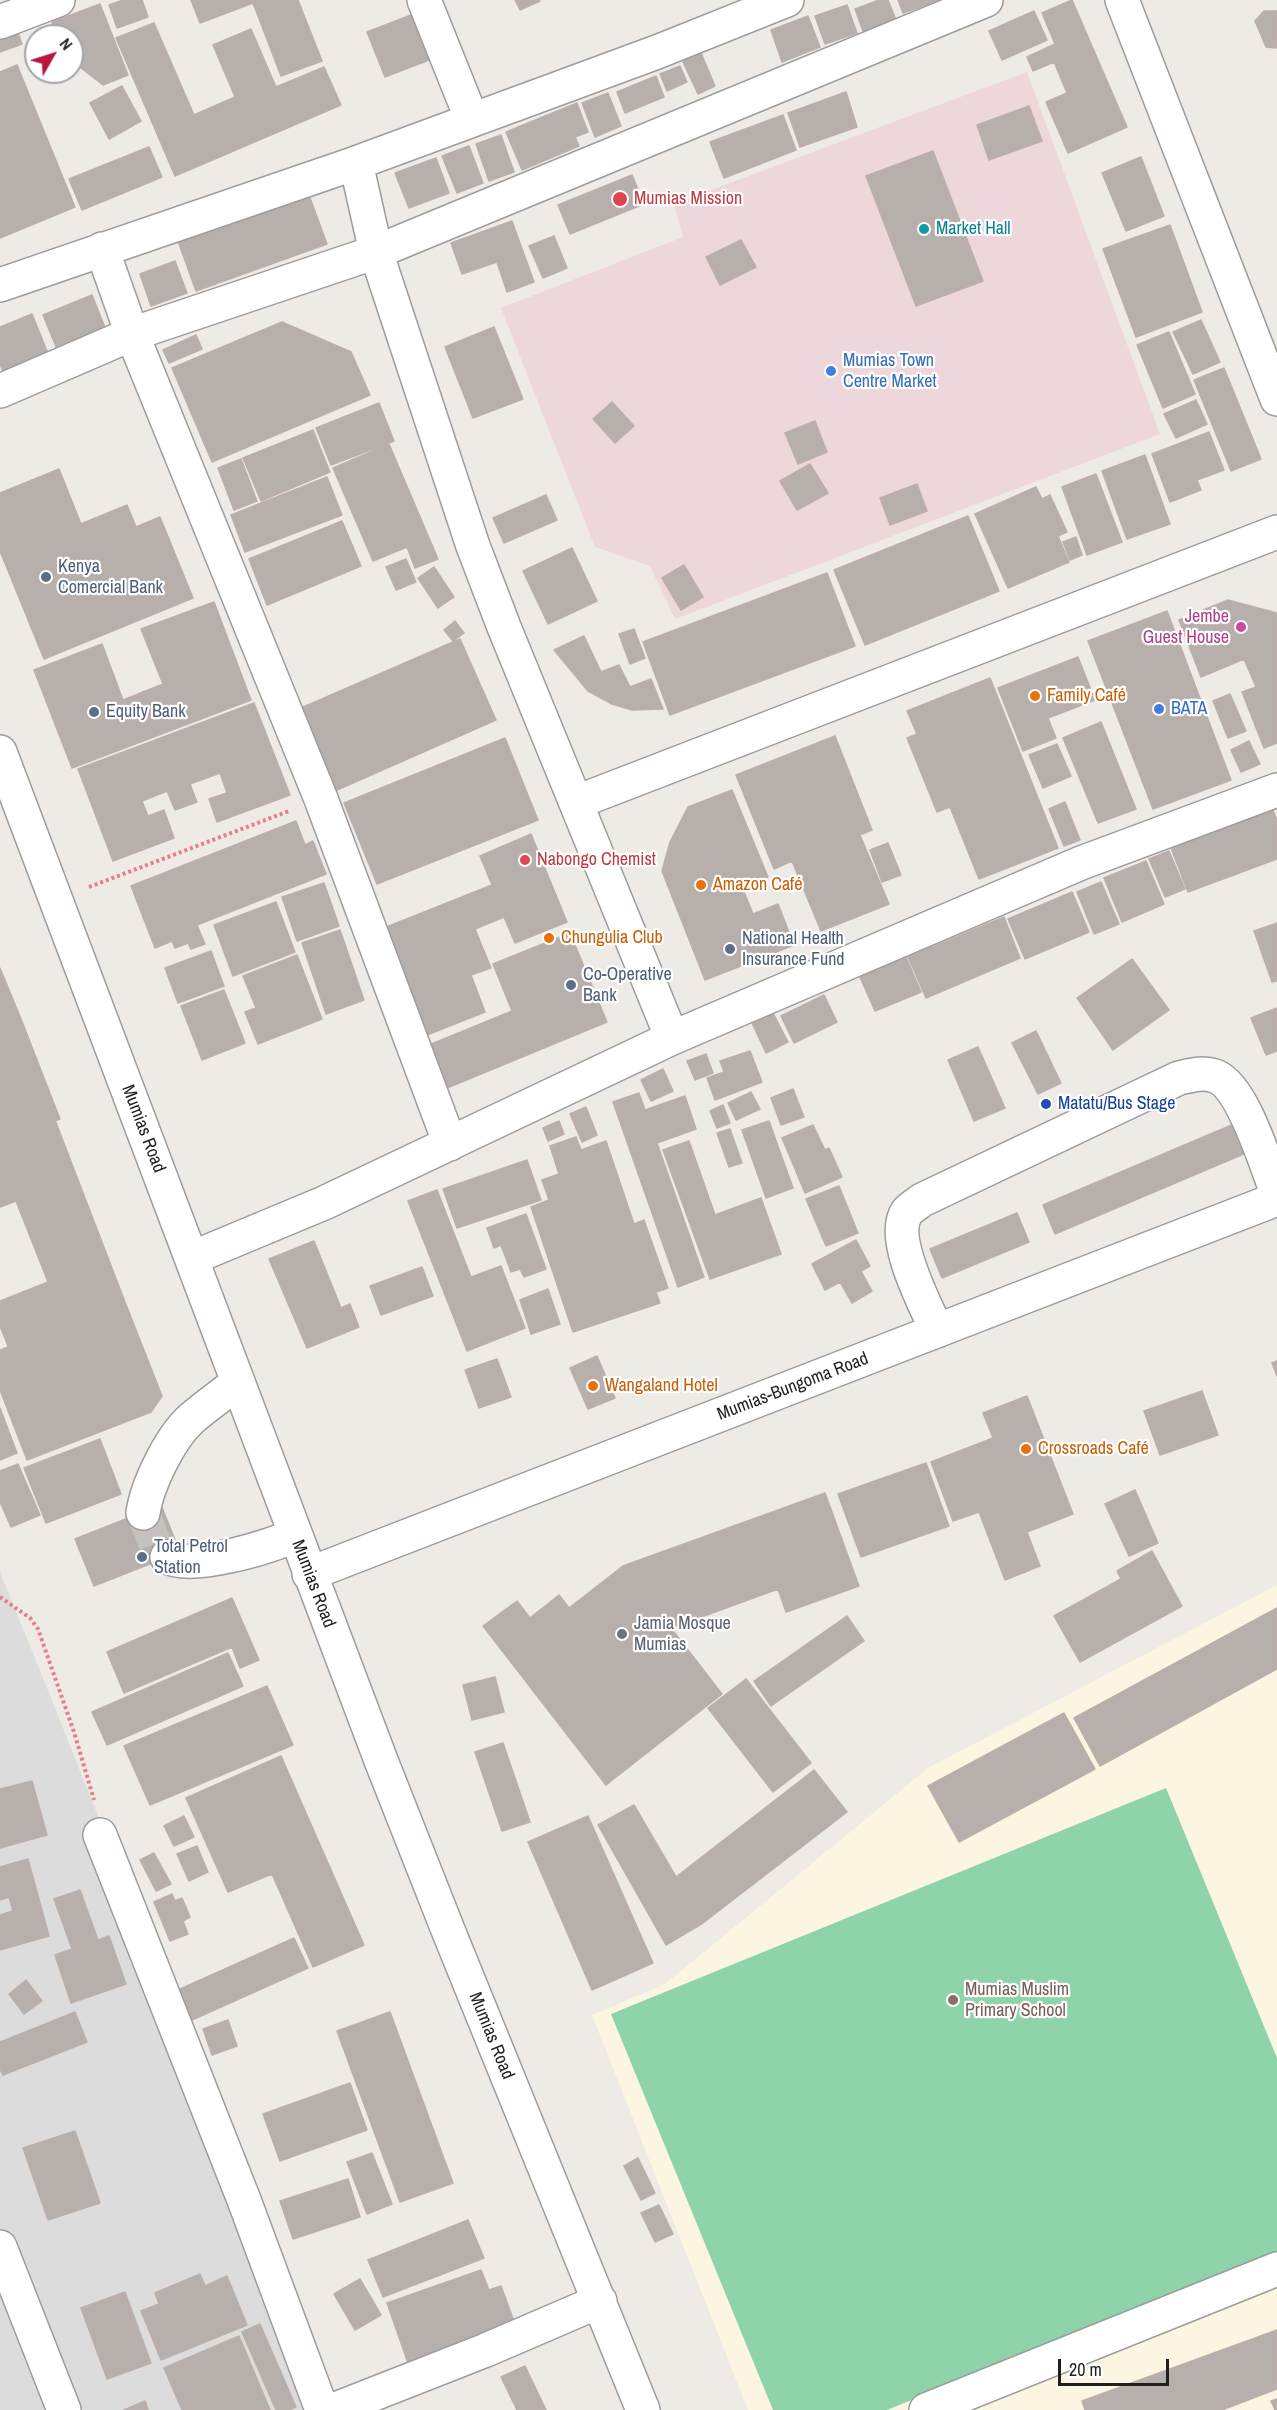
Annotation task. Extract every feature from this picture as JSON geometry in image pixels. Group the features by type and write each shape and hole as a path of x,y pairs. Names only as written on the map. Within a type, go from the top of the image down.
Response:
{"street":[{"path":"0,22 58,0"},
{"path":"424,0 472,120"},
{"path":"0,285 356,163 787,0"},
{"path":"0,390 132,334 376,252 986,0"},
{"path":"1122,0 1277,399"},
{"path":"356,163 376,252 473,546 528,687 672,1038"},
{"path":"102,249 132,334 321,799 450,1144"},
{"path":"577,802 1277,532"},
{"name":"Mumias Road","path":"0,752 309,1574 448,1930 643,2410"},
{"path":"192,1258 324,1203 672,1038 1082,863 1277,790"},
{"path":"937,1331 913,1279 903,1244 903,1227 907,1212 922,1200 1179,1078 1202,1073 1217,1077 1227,1084 1242,1103 1277,1192"},
{"name":"Mumias-Bungoma Road","path":"309,1574 1277,1199"},
{"path":"143,1513 145,1497 151,1481 179,1433 189,1420 238,1382"},
{"path":"167,1557 175,1561 192,1562 259,1549 295,1535"},
{"path":"100,1835 244,2200 322,2410"},
{"path":"0,2247 64,2410"},
{"path":"926,2410 1277,2269"},
{"path":"333,2410 486,2350 600,2301"}],"path":[{"path":"56,899 321,799"},
{"path":"0,1597 30,1618 38,1629 95,1801 100,1835"}],"shaded area":[{"name":"Mumias Town Centre Market","path":"1027,72 1160,434 675,619 650,566 595,547 501,308 683,237 674,204"},
{"path":"0,1572 47,1688 335,2410 0,2410"},
{"name":"Mumias Muslim Primary School","path":"1277,1585 1277,2410 748,2410 592,2015 665,1984 928,1768"}],"green space":[{"name":"Mumias Muslim Primary School","path":"1166,1788 1277,2058 1277,2251 887,2410 773,2410 611,2014"}],"building":[{"path":"123,0 142,0 148,17 117,28 109,5"},
{"path":"191,0 298,0 322,61 281,76 253,3 200,23"},
{"path":"515,0 539,0 540,1 520,10"},
{"path":"879,0 888,0 896,20 863,31 855,9"},
{"path":"898,0 939,0 903,13"},
{"path":"1072,0 1127,127 1068,153 1046,102 1067,93 1054,62 1033,71 1027,57 1055,44 1042,13"},
{"path":"100,4 128,75 103,85 84,70 84,24 53,24 52,22"},
{"path":"847,5 857,33 825,44 815,16"},
{"path":"1034,11 1047,40 1002,60 989,31"},
{"path":"1264,11 1277,11 1277,48 1266,47 1255,21"},
{"path":"411,15 429,60 385,77 367,32"},
{"path":"808,16 820,47 782,62 771,30"},
{"path":"154,23 194,115 235,97 213,45 251,29 276,87 324,67 341,105 175,176 116,38"},
{"path":"15,24 22,44 0,52 0,30"},
{"path":"701,53 715,86 698,94 683,62"},
{"path":"17,65 75,207 0,238 0,72"},
{"path":"680,66 687,82 667,91 660,74"},
{"path":"656,76 664,97 625,113 617,92"},
{"path":"122,86 141,121 109,139 90,103"},
{"path":"846,92 857,127 800,147 788,113"},
{"path":"608,93 621,126 595,137 582,103"},
{"path":"577,103 588,132 575,137 579,146 522,170 506,132"},
{"path":"1029,106 1042,141 989,160 977,125"},
{"path":"783,115 796,150 724,178 710,142"},
{"path":"501,135 514,172 489,181 476,144"},
{"path":"469,146 483,183 457,193 442,156"},
{"path":"149,147 162,177 82,210 69,179"},
{"name":"Market Hall","path":"933,151 983,281 916,306 866,176"},
{"path":"1141,157 1164,216 1126,231 1102,173"},
{"path":"436,158 449,193 409,208 395,173"},
{"path":"632,175 644,204 570,234 558,205"},
{"path":"309,195 327,244 196,291 178,241"},
{"path":"512,221 534,282 507,292 497,262 462,274 451,243"},
{"path":"1170,225 1202,312 1136,337 1103,249"},
{"path":"554,236 567,268 543,278 529,246"},
{"path":"741,240 756,267 720,285 706,257"},
{"path":"175,261 187,293 151,306 140,274"},
{"path":"92,295 106,330 57,349 43,315"},
{"path":"32,314 49,356 4,374 0,364 0,327"},
{"path":"1201,320 1220,362 1193,374 1173,332"},
{"path":"282,322 351,352 370,395 212,462 172,368"},
{"path":"494,327 523,399 473,418 445,347"},
{"path":"1169,332 1195,394 1163,408 1137,345"},
{"path":"196,335 202,349 169,363 163,350"},
{"path":"1224,368 1261,459 1231,471 1194,380"},
{"path":"1196,400 1207,424 1176,438 1164,414"},
{"path":"612,402 634,426 615,443 593,419"},
{"path":"379,403 394,441 331,465 316,428"},
{"path":"815,421 827,452 798,464 785,433"},
{"path":"313,430 330,472 261,501 243,458"},
{"path":"1209,432 1224,470 1197,480 1201,490 1170,502 1152,454"},
{"path":"389,444 438,559 415,568 407,547 373,561 333,468"},
{"path":"1145,455 1170,524 1127,539 1102,471"},
{"path":"241,459 257,501 234,510 218,468"},
{"path":"810,464 828,493 797,510 780,481"},
{"path":"59,469 81,524 127,505 136,527 160,517 193,598 44,659 0,551 0,493"},
{"path":"1096,474 1122,542 1087,555 1062,487"},
{"path":"327,477 342,515 245,552 231,515"},
{"path":"917,484 927,511 890,525 880,498"},
{"path":"1036,487 1042,499 1050,495 1067,532 1058,536 1069,562 1008,588 975,514"},
{"path":"546,495 557,520 504,543 493,518"},
{"path":"968,516 999,591 865,645 834,570"},
{"path":"342,521 361,566 267,605 249,559"},
{"path":"1076,537 1082,555 1070,560 1063,542"},
{"path":"572,548 597,601 548,624 523,571"},
{"path":"406,559 416,582 396,590 386,567"},
{"path":"684,565 703,597 681,610 662,578"},
{"path":"434,567 454,597 438,608 418,578"},
{"path":"827,573 855,646 670,715 643,642"},
{"path":"1228,600 1277,613 1277,743 1264,748 1242,692 1256,687 1244,659 1201,677 1179,620"},
{"path":"214,602 251,700 72,768 34,670 102,644 123,700 163,684 141,629"},
{"path":"1167,611 1231,780 1153,809 1088,641"},
{"path":"455,621 464,633 453,641 444,630"},
{"path":"634,629 645,658 630,664 619,634"},
{"path":"584,636 601,672 619,665 630,687 651,679 663,709 632,710 612,704 588,691 554,650"},
{"path":"460,639 496,720 337,790 301,708"},
{"path":"1078,657 1095,700 1048,718 1056,738 1023,751 998,688"},
{"path":"990,678 1058,848 979,879 950,807 937,812 907,738 917,734 907,711"},
{"path":"1230,694 1246,731 1228,738 1213,701"},
{"path":"254,703 290,795 217,822 209,799 227,793 220,773 190,784 197,802 175,810 167,791 142,801 148,816 164,810 174,838 113,861 78,769"},
{"path":"1101,722 1136,809 1098,823 1063,738"},
{"path":"835,736 872,830 860,835 889,904 821,931 792,861 774,869 736,775"},
{"path":"505,738 538,820 377,884 344,803"},
{"path":"1249,741 1260,764 1241,772 1231,750"},
{"path":"1057,744 1071,776 1043,788 1029,755"},
{"path":"732,790 768,877 742,887 753,914 778,904 794,945 705,980 662,871 670,842 688,807"},
{"path":"1065,802 1080,840 1064,846 1049,809"},
{"path":"1273,810 1277,821 1277,859 1188,892 1171,848"},
{"path":"296,821 305,845 313,841 326,874 197,925 205,944 191,949 188,943 175,948 172,941 155,948 131,886"},
{"path":"531,834 567,922 515,943 504,917 475,929 491,968 471,975 485,1012 427,1035 384,928 492,885 480,856"},
{"path":"888,843 901,875 882,882 870,850"},
{"path":"1169,851 1185,889 1165,897 1149,859"},
{"path":"1146,861 1164,904 1122,922 1104,878"},
{"path":"1101,882 1119,924 1094,934 1077,892"},
{"path":"324,883 339,926 297,941 282,897"},
{"path":"1072,892 1089,932 1025,959 1008,919"},
{"path":"276,902 295,952 233,976 214,925"},
{"path":"1004,917 1020,958 926,998 908,957"},
{"path":"1277,923 1277,981 1272,982 1254,931"},
{"path":"340,930 364,1000 326,1014 302,943"},
{"path":"570,933 607,1022 447,1088 429,1045 512,1011 493,964"},
{"path":"211,951 224,986 178,1003 165,968"},
{"path":"297,955 322,1019 258,1044 245,1012 256,1008 243,976"},
{"path":"906,957 921,992 875,1011 860,977"},
{"path":"1132,959 1169,1010 1113,1050 1077,998"},
{"path":"0,968 21,1019 0,1027"},
{"path":"224,990 245,1043 202,1060 181,1006"},
{"path":"824,995 837,1022 794,1043 781,1016"},
{"path":"1277,1008 1277,1051 1266,1055 1251,1018"},
{"path":"773,1013 788,1042 766,1053 752,1023"},
{"path":"21,1019 60,1119 0,1142 0,1027"},
{"path":"1036,1031 1061,1083 1038,1094 1012,1043"},
{"path":"978,1047 1005,1108 974,1121 948,1060"},
{"path":"750,1051 762,1082 715,1100 707,1078 724,1072 720,1061"},
{"path":"706,1054 713,1073 695,1080 687,1061"},
{"path":"663,1069 673,1091 651,1101 641,1080"},
{"path":"793,1089 804,1117 781,1125 771,1098"},
{"path":"751,1092 760,1109 736,1120 728,1103"},
{"path":"639,1093 645,1110 685,1096 696,1129 657,1143 704,1277 678,1287 613,1102"},
{"path":"723,1105 730,1123 717,1128 710,1111"},
{"path":"586,1107 597,1135 582,1142 570,1114"},
{"path":"55,1120 125,1302 8,1346 0,1326 0,1301 48,1282 16,1201 0,1207 0,1142"},
{"path":"559,1121 564,1134 548,1141 543,1128"},
{"path":"769,1121 793,1188 766,1198 742,1130"},
{"path":"1234,1124 1246,1153 1055,1234 1043,1205"},
{"path":"813,1125 825,1150 829,1148 842,1177 805,1193 782,1138"},
{"path":"730,1129 742,1163 729,1167 717,1133"},
{"path":"576,1137 581,1150 606,1141 634,1224 644,1220 668,1288 656,1292 660,1303 573,1332 531,1207 549,1200 542,1180 559,1174 550,1146"},
{"path":"689,1141 715,1215 761,1198 781,1254 710,1279 663,1150"},
{"path":"527,1160 541,1200 457,1228 443,1189"},
{"path":"839,1186 858,1233 826,1246 806,1199"},
{"path":"437,1190 471,1277 501,1266 525,1328 467,1351 408,1201"},
{"path":"1017,1213 1029,1242 942,1278 930,1249"},
{"path":"526,1214 546,1269 524,1277 520,1269 511,1272 501,1245 494,1248 487,1228"},
{"path":"856,1240 870,1266 861,1271 872,1291 852,1303 840,1282 825,1290 812,1264"},
{"path":"314,1241 341,1308 350,1304 359,1327 307,1348 269,1259"},
{"path":"422,1267 433,1296 381,1315 370,1286"},
{"path":"548,1289 560,1324 531,1334 520,1300"},
{"path":"125,1302 162,1396 151,1412 27,1460 0,1390 0,1350"},
{"path":"597,1356 615,1398 588,1409 570,1368"},
{"path":"497,1359 511,1397 479,1408 465,1370"},
{"path":"1277,1361 1277,1376 1272,1363"},
{"path":"1202,1391 1218,1435 1160,1455 1144,1411"},
{"path":"1027,1396 1073,1514 1027,1532 1040,1566 1005,1580 979,1512 953,1521 931,1462 993,1438 983,1413"},
{"path":"0,1408 17,1453 0,1460"},
{"path":"100,1439 121,1494 46,1523 24,1468"},
{"path":"926,1463 949,1526 861,1557 838,1494"},
{"path":"18,1464 40,1515 11,1527 0,1502 0,1471"},
{"path":"1135,1490 1158,1543 1129,1556 1105,1504"},
{"path":"825,1493 859,1586 786,1612 778,1589 671,1628 623,1566"},
{"path":"161,1505 180,1552 94,1586 75,1539"},
{"path":"1152,1551 1182,1606 1080,1662 1054,1616 1121,1579 1117,1571"},
{"path":"623,1566 722,1694 606,1785 483,1626 517,1601 530,1618 559,1595 569,1608"},
{"path":"232,1598 259,1660 240,1668 232,1647 124,1693 107,1652"},
{"path":"1277,1608 1277,1669 1100,1766 1074,1718"},
{"path":"847,1616 864,1641 771,1706 754,1681"},
{"path":"228,1653 243,1686 107,1745 92,1712"},
{"path":"495,1677 504,1712 472,1720 463,1685"},
{"path":"746,1679 811,1763 773,1792 708,1708"},
{"path":"267,1686 293,1745 150,1805 124,1746"},
{"path":"1064,1713 1095,1769 959,1842 928,1786"},
{"path":"503,1743 530,1822 502,1831 475,1752"},
{"path":"281,1756 364,1945 313,1967 272,1874 228,1892 186,1798"},
{"path":"814,1770 847,1812 703,1923 666,1945 598,1825 634,1805 676,1877"},
{"path":"32,1781 47,1835 0,1848 0,1789"},
{"path":"184,1816 194,1837 174,1846 164,1826"},
{"path":"588,1816 653,1963 592,1990 528,1842"},
{"path":"197,1846 208,1872 189,1881 177,1854"},
{"path":"154,1853 171,1884 156,1891 140,1860"},
{"path":"28,1859 49,1936 0,1950 0,1915 13,1911 9,1897 0,1900 0,1867"},
{"path":"80,1890 98,1940 109,1936 126,1984 71,2003 55,1955 72,1949 54,1899"},
{"path":"172,1894 175,1901 182,1898 190,1917 183,1921 188,1934 170,1941 154,1902"},
{"path":"294,1938 308,1968 192,2020 178,1990"},
{"path":"26,1980 42,2001 24,2014 9,1994"},
{"path":"75,2012 87,2042 3,2075 0,2069 0,2042"},
{"path":"390,2012 453,2183 400,2202 337,2031"},
{"path":"228,2020 237,2046 212,2055 203,2029"},
{"path":"350,2083 367,2130 280,2161 263,2114"},
{"path":"75,2131 100,2203 48,2220 23,2148"},
{"path":"372,2153 392,2204 367,2214 347,2162"},
{"path":"638,2158 655,2193 641,2200 624,2166"},
{"path":"348,2179 360,2217 293,2239 280,2201"},
{"path":"659,2205 673,2234 655,2242 641,2213"},
{"path":"468,2220 484,2258 383,2297 368,2260"},
{"path":"481,2270 489,2290 501,2286 515,2324 408,2363 387,2303"},
{"path":"200,2274 205,2286 227,2276 247,2325 161,2360 141,2311 159,2304 155,2293"},
{"path":"360,2279 381,2315 355,2330 334,2294"},
{"path":"125,2292 151,2363 107,2379 81,2308"},
{"path":"260,2324 296,2407 289,2410 276,2410 242,2332"},
{"path":"1277,2330 1277,2389 1222,2410 1085,2410 1082,2401"},
{"path":"239,2336 270,2410 182,2410 164,2368"},
{"path":"525,2366 546,2410 517,2410 501,2377"},
{"path":"1277,2399 1277,2410 1275,2410 1271,2401"},
{"path":"145,2401 148,2410 124,2410"}],"tunnel":[{"path":"143,1513 155,1544 167,1557"}],"place":[{"name":"Mumias Mission","path":"620,199"},
{"name":"Market Hall","path":"924,229"},
{"name":"Mumias Town Centre Market","path":"831,371"},
{"name":"Kenya Comercial Bank","path":"46,577"},
{"name":"Jembe Guest House","path":"1241,627"},
{"name":"Family Café","path":"1035,696"},
{"name":"BATA","path":"1159,709"},
{"name":"Equity Bank","path":"94,712"},
{"name":"Nabongo Chemist","path":"525,860"},
{"name":"Amazon Café","path":"701,885"},
{"name":"Chungulia Club","path":"549,938"},
{"name":"National Health Insurance Fund","path":"730,949"},
{"name":"Co-Operative Bank","path":"571,985"},
{"name":"Matatu/Bus Stage","path":"1046,1104"},
{"name":"Wangaland Hotel","path":"593,1386"},
{"name":"Crossroads Café","path":"1026,1449"},
{"name":"Total Petrol Station","path":"142,1557"},
{"name":"Jamia Mosque Mumias","path":"622,1634"},
{"name":"Mumias Muslim Primary School","path":"953,2000"}]}
